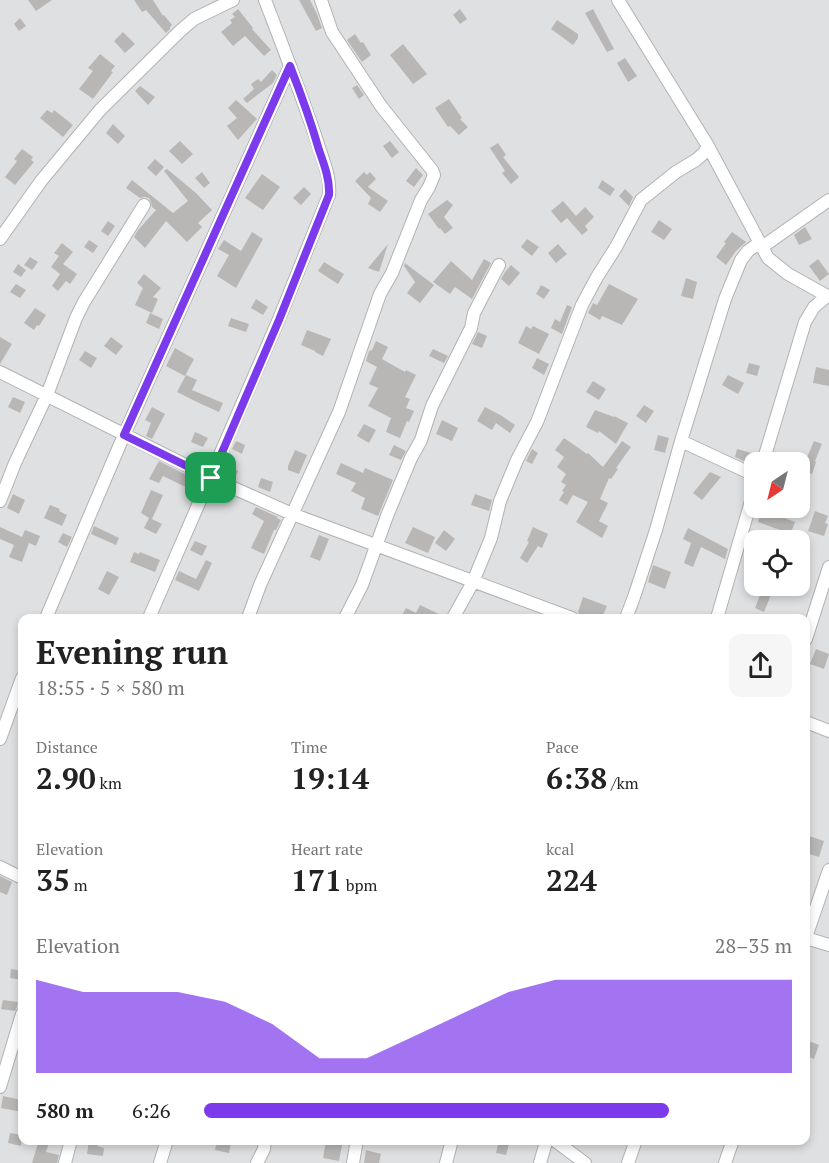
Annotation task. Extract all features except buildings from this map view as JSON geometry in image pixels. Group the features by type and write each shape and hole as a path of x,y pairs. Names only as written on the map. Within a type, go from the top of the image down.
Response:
{"street":[{"path":"0,239 41,182 100,110 194,19 233,0"},
{"path":"151,614 279,320 329,195 330,187 326,170 306,106 265,0"},
{"path":"249,614 260,585 339,412 380,294 392,273 415,213 434,175 381,106 332,32 321,0"},
{"path":"618,0 708,146 768,258 788,274 828,296 814,307 805,322 766,452"},
{"path":"48,614 124,435 290,66"},
{"path":"455,614 473,582 491,538 504,490 537,422 572,329 592,287 641,200 676,172 696,160 708,146"},
{"path":"628,614 656,530 725,299 741,260 748,251 829,200"},
{"path":"0,501 15,463 47,396 76,318 144,205"},
{"path":"347,614 362,585 411,458 421,440 432,406 471,327 474,313 499,265"},
{"path":"0,372 211,478 292,514 561,614"},
{"path":"681,441 744,470"},
{"path":"718,614 746,518"},
{"path":"810,626 829,567"},
{"path":"0,739 18,689"},
{"path":"810,724 829,731"},
{"path":"0,867 18,876"},
{"path":"810,925 829,870"},
{"path":"810,938 829,945"},
{"path":"0,1088 18,1027"},
{"path":"65,1163 70,1145"},
{"path":"160,1163 165,1145"},
{"path":"257,1163 264,1145"},
{"path":"353,1163 356,1145"},
{"path":"446,1163 451,1145"},
{"path":"540,1163 545,1145"},
{"path":"561,1145 585,1163"},
{"path":"628,1163 634,1145"},
{"path":"725,1163 731,1145"}],"route":[{"path":"290,66 306,106 326,170 330,187 329,195 279,320 211,478 124,435 290,66"}]}
